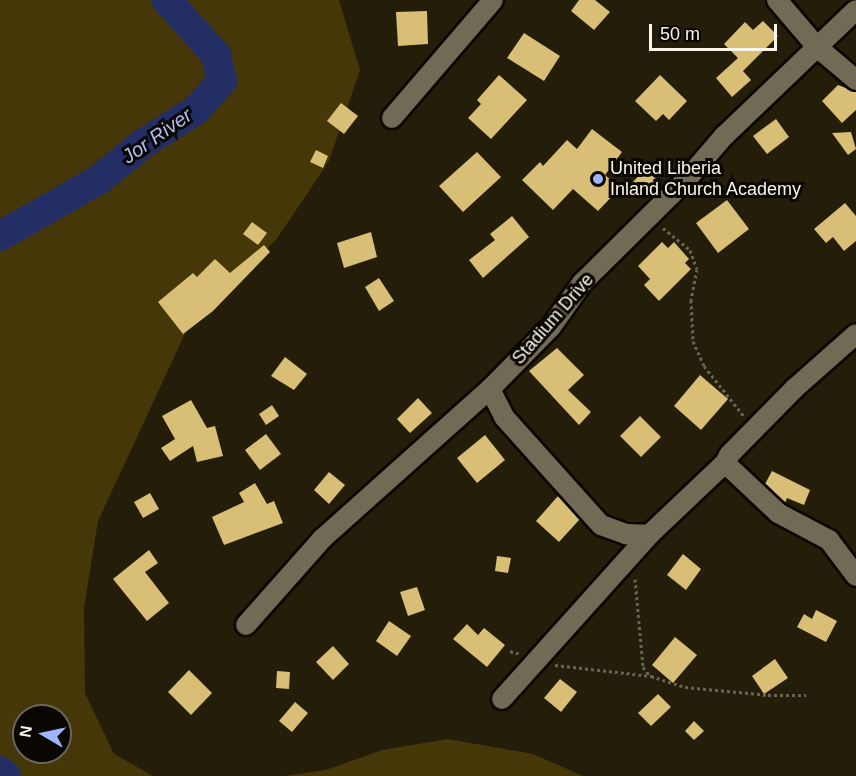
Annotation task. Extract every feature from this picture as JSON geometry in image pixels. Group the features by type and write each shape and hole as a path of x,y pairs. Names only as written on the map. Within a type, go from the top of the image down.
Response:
{"street":[{"path":"392,118 493,0"},
{"path":"777,0 817,46 856,80"},
{"name":"Stadium Drive","path":"246,625 322,539 490,389 550,327 582,283 724,136 856,10"},
{"path":"502,699 649,536 725,463 754,429 856,334"},
{"path":"490,389 504,417 601,525 626,534 649,536"},
{"path":"725,463 778,513 829,540 856,576"}],"path":[{"path":"651,214 672,238 690,250 697,269 691,300 693,341 704,366 754,429"},
{"path":"635,551 634,607 643,667 650,676"},
{"path":"510,651 562,668 650,676 685,687 806,695"}],"shaded area":[{"path":"0,0 339,0 360,70 329,161 276,240 190,323 98,521 84,608 85,693 114,754 153,776 0,776"},
{"path":"448,739 533,754 583,776 283,776 326,770 382,750"}],"building":[{"path":"579,0 595,0 610,12 594,30 571,11"},
{"path":"427,11 428,44 398,46 396,12"},
{"path":"763,21 778,36 743,71 751,80 732,97 716,78 738,58 724,44 745,22 753,30"},
{"path":"524,33 560,56 544,81 507,58"},
{"path":"499,75 527,100 491,139 468,118 481,104 477,100"},
{"path":"660,75 687,101 669,120 663,114 656,121 635,101"},
{"path":"838,85 856,92 856,110 842,123 822,101"},
{"path":"341,103 358,116 344,134 327,121"},
{"path":"776,119 789,137 767,154 753,136"},
{"path":"592,129 622,152 605,175 620,188 598,211 573,189 553,210 522,180 540,162 543,166 567,140 577,149"},
{"path":"851,132 856,149 848,155 832,133"},
{"path":"316,150 328,156 323,168 310,162"},
{"path":"477,152 501,177 463,212 439,186"},
{"path":"645,169 658,181 645,196 631,184"},
{"path":"727,200 749,229 718,253 696,223"},
{"path":"845,203 856,216 856,241 844,251 833,237 826,243 814,229"},
{"path":"512,216 529,237 483,278 469,260 495,240 490,234"},
{"path":"252,222 267,233 258,245 243,234"},
{"path":"371,232 377,257 344,268 337,243"},
{"path":"662,242 668,248 674,242 689,259 685,263 691,269 659,301 644,285 650,279 638,266"},
{"path":"264,245 270,252 213,311 183,334 158,302 193,273 197,277 215,259 230,273"},
{"path":"379,278 394,301 379,311 365,287"},
{"path":"557,348 584,375 568,390 591,412 579,425 529,371"},
{"path":"285,357 307,374 294,390 271,376"},
{"path":"700,375 728,399 701,430 674,406"},
{"path":"418,398 432,413 410,433 397,419"},
{"path":"191,400 207,428 215,426 223,456 197,462 193,446 170,461 161,448 175,439 162,416"},
{"path":"272,405 279,416 266,425 259,414"},
{"path":"640,416 661,437 641,457 620,436"},
{"path":"266,434 281,454 260,470 245,450"},
{"path":"485,435 505,460 477,483 457,458"},
{"path":"772,471 810,490 804,505 787,498 785,503 765,484"},
{"path":"329,472 345,485 329,504 314,490"},
{"path":"255,483 267,504 274,501 283,523 224,545 212,517 244,502 239,493"},
{"path":"150,493 159,509 143,518 134,502"},
{"path":"558,496 580,519 559,542 536,521"},
{"path":"149,550 158,563 145,572 169,603 147,621 113,579"},
{"path":"683,554 701,569 686,590 667,575"},
{"path":"497,556 511,558 508,573 495,571"},
{"path":"417,587 425,610 408,616 400,592"},
{"path":"816,610 837,621 826,642 797,627 804,614 812,619"},
{"path":"389,621 411,636 397,656 376,641"},
{"path":"467,624 478,635 484,628 505,645 487,667 453,639"},
{"path":"675,637 697,655 673,683 652,665"},
{"path":"333,646 349,664 333,680 316,662"},
{"path":"775,659 788,678 764,694 752,676"},
{"path":"189,670 212,693 191,715 168,692"},
{"path":"277,671 290,672 289,689 276,688"},
{"path":"560,679 577,692 561,712 544,698"},
{"path":"658,694 671,707 651,726 638,713"},
{"path":"295,702 308,713 292,732 279,721"},
{"path":"694,721 704,731 694,740 685,731"}],"waterway":[{"name":"Jor River","path":"0,236 98,180 144,143 196,110 222,81 216,55 167,0"},
{"name":"Jor River","path":"0,771 6,776"}],"place":[{"name":"United Liberia Inland Church Academy","path":"598,179"}]}
